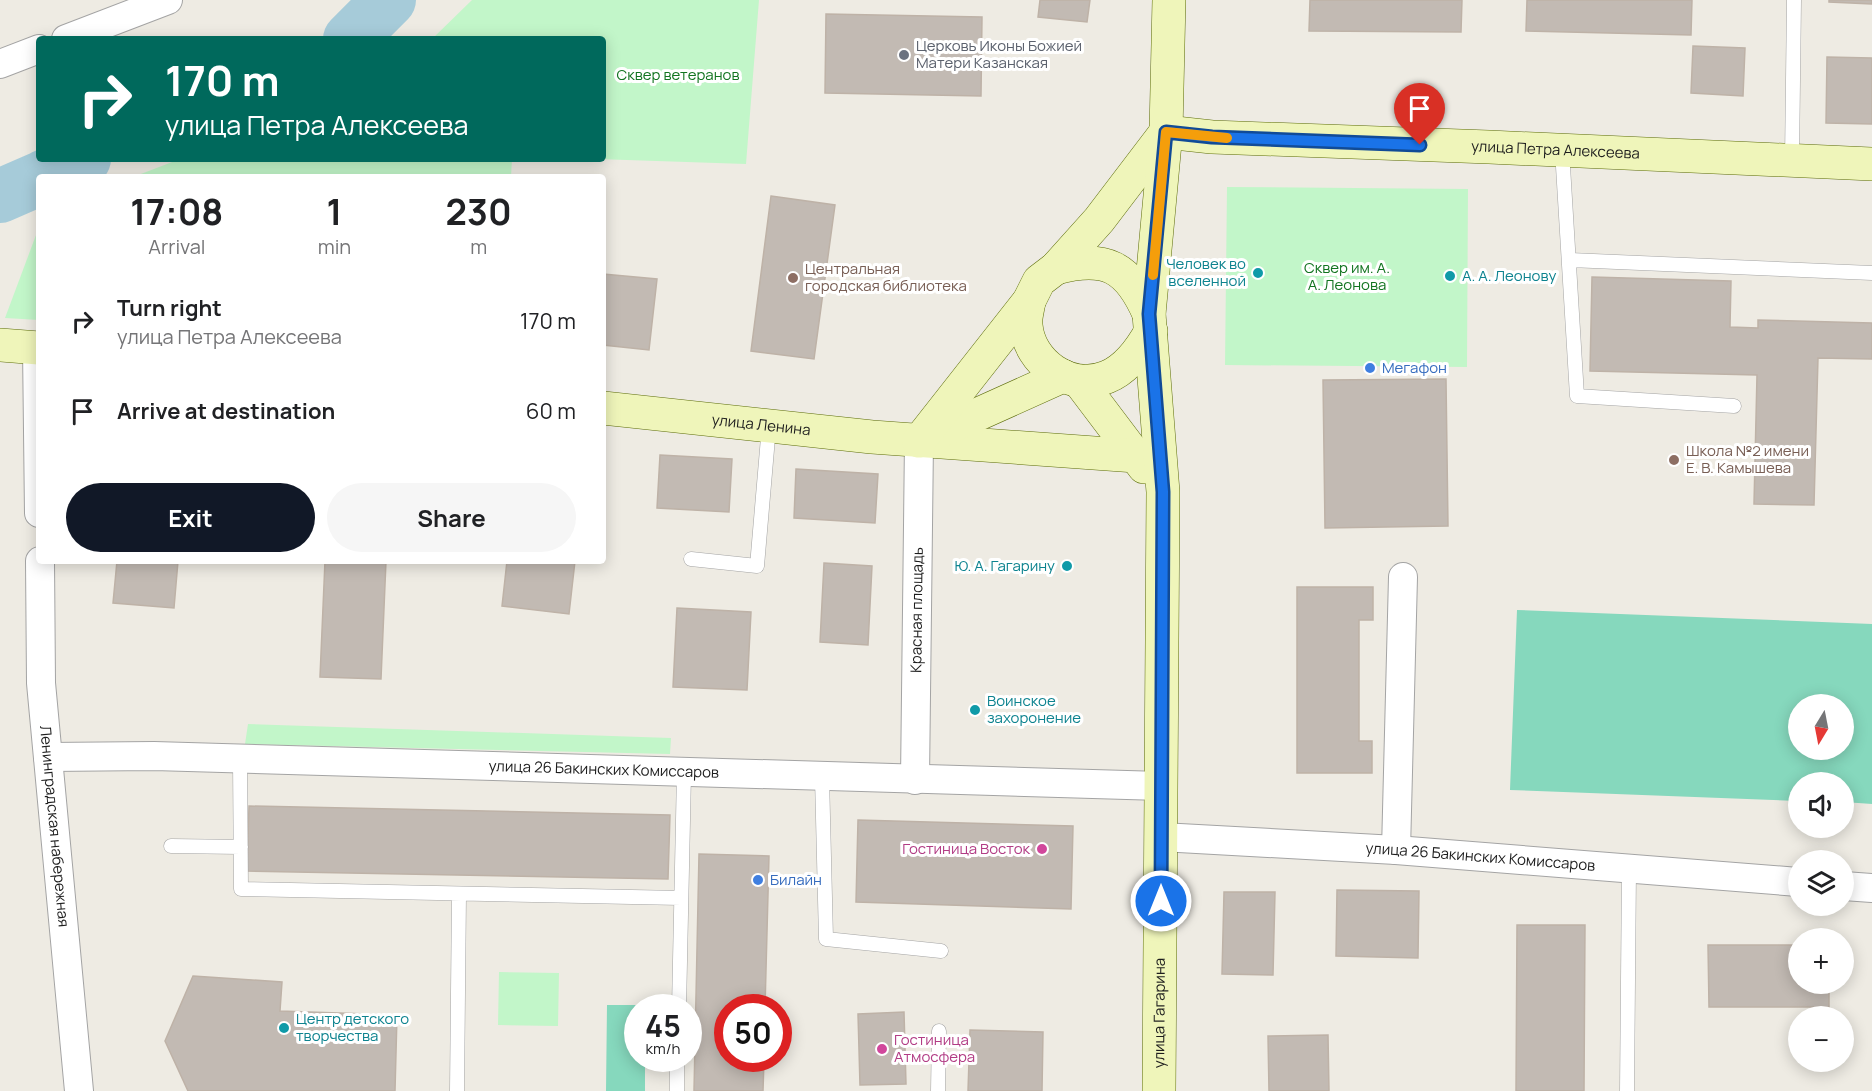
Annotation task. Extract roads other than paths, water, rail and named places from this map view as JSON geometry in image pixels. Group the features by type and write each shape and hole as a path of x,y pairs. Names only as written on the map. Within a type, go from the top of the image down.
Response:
{"main road":[{"name":"улица Гагарина","path":"1159,1091 1163,492 1150,322 1166,132 1169,0"},
{"name":"улица Петра Алексеева","path":"1166,132 1212,137 1872,164"},
{"path":"919,441 1029,301 1038,281 1056,268 1099,220 1166,132"},
{"path":"919,441 1071,379 1106,377 1121,368 1142,346 1150,322 1140,293 1131,281 1121,272 1094,262 1080,262 1056,268"},
{"path":"1029,301 1026,324 1031,345 1044,364 1071,379 1163,492"},
{"path":"0,345 36,348"},
{"name":"улица Ленина","path":"606,408 919,441 1136,456"}],"street":[{"path":"74,36 168,0"},
{"path":"0,64 36,50"},
{"name":"Красная площадь","path":"915,780 919,441"},
{"name":"Ленинградская набережная","path":"40,564 41,682 79,1091"},
{"path":"1396,850 1403,577"},
{"name":"улица 26 Бакинских Комиссаров","path":"48,757 154,756 1161,786"},
{"name":"улица 26 Бакинских Комиссаров","path":"1161,837 1396,850 1788,881"},
{"path":"1854,887 1872,888"}],"lane":[{"path":"1792,160 1794,0"},
{"path":"1562,150 1577,396 1734,406"},
{"path":"1570,260 1872,273"},
{"path":"692,559 757,566 769,426"},
{"path":"240,759 242,889 681,898"},
{"path":"679,994 684,772"},
{"path":"822,777 825,939 941,951"},
{"path":"171,846 241,847"},
{"path":"1627,1091 1629,869"},
{"path":"457,1091 459,894"},
{"path":"938,1091 939,1030"},
{"path":"677,1072 677,1091"}],"waterway":[{"path":"353,36 389,0"},
{"path":"50,174 77,162"},
{"path":"0,196 36,180"}],"place":[{"name":"Церковь Иконы Божией Матери Казанская","path":"904,55"},
{"name":"Человек во вселенной","path":"1258,273"},
{"name":"А. А. Леонову","path":"1450,276"},
{"name":"Центральная городская библиотека","path":"793,278"},
{"name":"Мегафон","path":"1370,368"},
{"name":"Школа №2 имени Е. В. Камышева","path":"1674,460"},
{"name":"Ю. А. Гагарину","path":"1067,566"},
{"name":"Воинское захоронение","path":"975,710"},
{"name":"Гостиница Восток","path":"1042,849"},
{"name":"Билайн","path":"758,880"},
{"name":"Центр детского творчества","path":"284,1028"},
{"name":"Гостиница Атмосфера","path":"882,1049"}],"park label":[{"name":"Сквер ветеранов","path":"678,75"},
{"name":"Сквер им. А. А. Леонова","path":"1347,276"}]}
